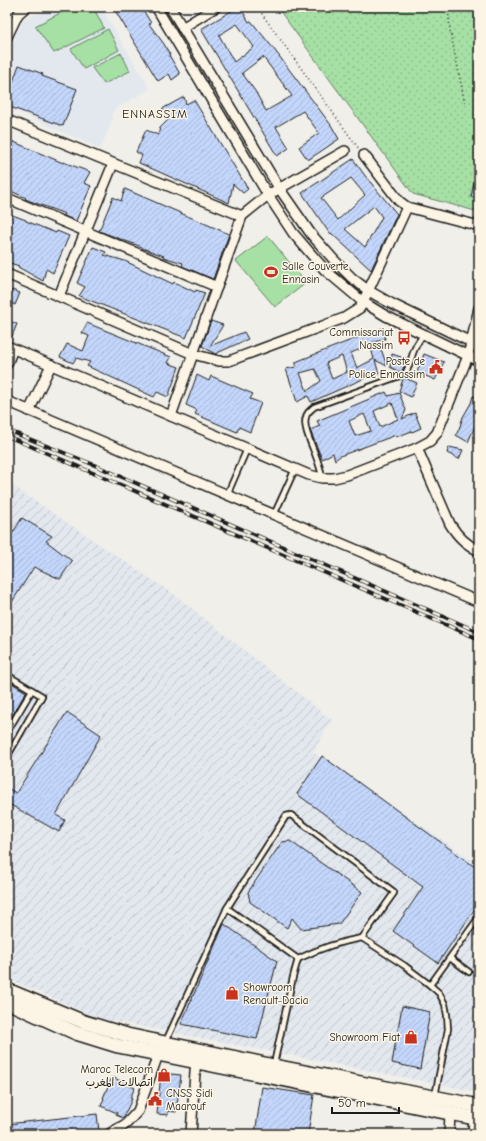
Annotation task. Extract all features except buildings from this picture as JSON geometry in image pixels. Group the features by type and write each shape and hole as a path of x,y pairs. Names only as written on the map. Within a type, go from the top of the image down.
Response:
{"street":[{"path":"7,37 18,14 26,7"},
{"path":"156,7 268,195 310,254 330,274 363,302 386,316 479,361"},
{"path":"170,7 279,188 311,234 339,265 352,278 369,291 392,304 475,344"},
{"path":"182,28 216,7"},
{"path":"7,120 242,216"},
{"path":"171,416 242,216 268,195 345,150"},
{"path":"364,155 399,201 407,207 479,226"},
{"path":"59,296 113,164"},
{"path":"7,198 217,287"},
{"path":"7,274 193,354 219,361 229,361 344,318 356,311 369,291 407,207"},
{"path":"7,364 10,347 247,450 309,475 322,478 334,478 347,475 417,448 430,441 437,433 468,356 475,344 479,308"},
{"path":"30,411 51,365"},
{"path":"7,401 479,602"},
{"path":"417,448 450,524 457,535 466,544 479,551"},
{"path":"7,990 84,1022 127,1035 165,1043 196,1056"},
{"path":"7,1002 76,1033 118,1046 158,1055 196,1056 272,1072 435,1097 479,1106"},
{"path":"109,1134 126,1124 138,1111 158,1055"},
{"path":"191,1134 196,1056"},
{"path":"272,1072 312,1085 475,1118"},
{"path":"449,1134 450,1114"}],"lane":[{"path":"322,478 321,470 305,426 308,412 314,407 405,374 422,334"},
{"path":"227,495 247,450"},
{"path":"274,515 295,469"},
{"path":"7,675 42,696 7,757"},
{"path":"7,732 32,690"},
{"path":"165,1043 227,908 286,816 291,815 394,893 362,938 332,944 317,949 298,960 272,1072"},
{"path":"227,908 298,960"},
{"path":"430,984 479,917"},
{"path":"362,938 430,984 439,993 445,1004 448,1029 435,1097"},
{"path":"450,958 469,972"},
{"path":"474,1134 471,1129 475,1118"}],"path":[{"path":"257,7 364,155"},
{"path":"448,7 450,30 465,103"}],"shaded area":[{"path":"56,7 101,7 150,89 115,109 111,116 113,119 100,149 7,107 7,56 23,19"},
{"path":"7,482 175,595 332,720 313,752 479,865 479,1092 98,1018 7,978"}],"green space":[{"path":"72,7 93,7 104,28 54,53 35,26"},
{"path":"277,7 479,7 479,212 413,194"},
{"path":"108,29 119,50 84,69 71,49"},
{"path":"121,53 130,71 104,84 92,68"},
{"name":"Salle Couverte Ennasin","path":"268,236 306,283 275,307 236,261"}],"railway":[{"path":"7,430 92,464 479,632"},
{"path":"7,436 479,639"}],"place":[{"name":"Salle Couverte Ennasin","path":"271,272"},
{"name":"Commissariat Nassim","path":"404,338"},
{"name":"Poste de Police Ennassim","path":"436,367"},
{"name":"Showroom Renault-Dacia","path":"232,993"},
{"name":"Showroom Fiat","path":"411,1037"},
{"name":"Maroc Telecom اتصالات المغرب","path":"164,1075"},
{"name":"CNSS Sidi Maarouf","path":"155,1099"}],"district":[{"name":"ENNASSIM","path":"155,114"}]}
